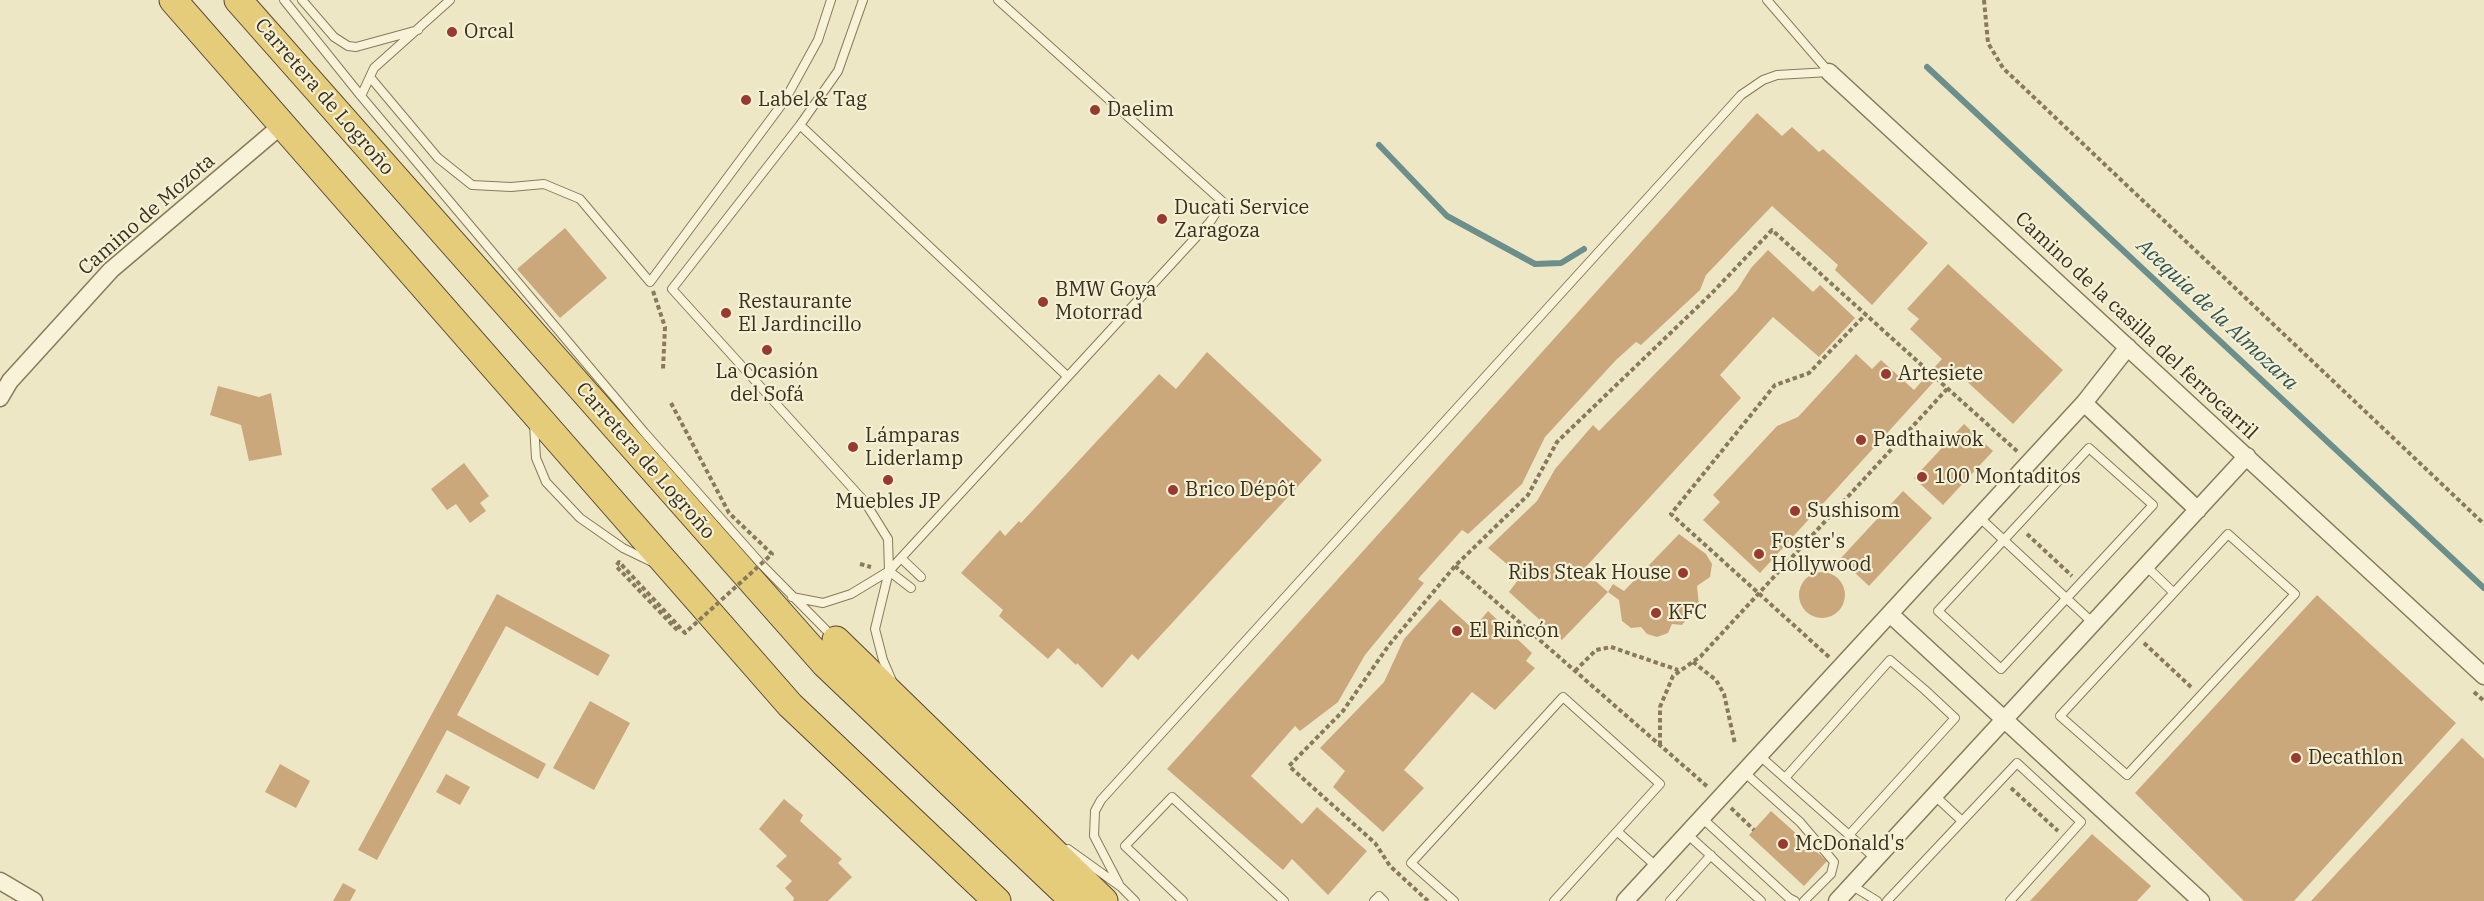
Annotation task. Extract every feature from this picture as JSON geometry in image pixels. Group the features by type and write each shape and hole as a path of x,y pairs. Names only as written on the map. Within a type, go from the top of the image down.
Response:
{"highway":[{"name":"Carretera de Logroño","path":"238,0 825,664 1074,901"},
{"path":"175,3 790,705 997,901"},
{"path":"836,640 1113,894"}],"street":[{"name":"Camino de la casilla del ferrocarril","path":"1829,72 2484,676"},
{"name":"Camino de Mozota","path":"0,398 10,381 111,270 282,125"},
{"path":"1626,901 2030,463 2084,403 2128,347"},
{"path":"2084,403 2198,510"},
{"path":"1836,901 2247,456"},
{"path":"1890,614 2201,901"},
{"path":"0,881 34,901"}],"lane":[{"path":"284,0 361,96 644,432 792,597 836,640 896,688 1046,830"},
{"path":"302,0 334,37 348,46 356,47 418,30"},
{"path":"361,96 374,68 450,0"},
{"path":"369,77 438,158 472,185 511,188 544,184 580,199 650,282 785,100 818,40 831,0"},
{"path":"863,0 838,70 801,125 672,289 865,502 888,539 889,572 874,629 882,660 896,688"},
{"path":"792,597 823,603 851,594 889,572 1210,222 1223,201 998,0"},
{"name":"Camino de la casilla del ferrocarril","path":"1767,0 1829,72"},
{"path":"1113,894 1094,836 1094,816 1101,800 1741,95 1763,80 1777,75 1829,72"},
{"path":"801,125 1067,376"},
{"path":"534,412 536,458 546,483 580,518 604,535 623,548 674,572"},
{"path":"2089,448 2153,505 2001,669 1938,611 2004,540 2089,448"},
{"path":"1979,517 2094,623"},
{"path":"2228,534 2295,594 2127,775 2060,716 2173,592 2228,534"},
{"path":"901,558 921,577"},
{"path":"2146,566 2173,592"},
{"path":"889,572 911,588"},
{"path":"1785,778 1890,660 1955,718 1850,835"},
{"path":"1454,901 1411,863 1563,696 1660,784 1554,901"},
{"path":"1760,756 1876,859"},
{"path":"1887,901 2017,763 2081,822 2010,901"},
{"path":"1744,772 1800,822 1833,862 1830,874 1804,901"},
{"path":"1934,795 1962,820"},
{"path":"1183,901 1125,846 1172,797 1284,901"},
{"path":"1702,818 1788,898 1796,901"},
{"path":"1618,832 1657,867"},
{"path":"1687,834 1761,901"},
{"path":"1063,846 1113,894 1135,901"},
{"path":"1670,901 1711,855"},
{"path":"1851,885 1877,901"},
{"path":"1374,901 1379,896 1384,901"}],"path":[{"path":"1984,0 1988,43 2003,68 2484,524"},
{"path":"1428,901 1390,866 1375,843 1289,766 1343,711 1389,645 1455,566 1528,495 1557,442 1711,294 1772,230 2030,463"},
{"path":"650,282 665,327 663,369"},
{"path":"1829,657 1671,514 1775,385 1809,373 1866,314"},
{"path":"1660,745 1660,708 1672,676 1693,662 1759,593 1947,388"},
{"path":"671,403 729,513 772,554 685,633 619,562 616,566 678,631"},
{"path":"1455,566 1712,791"},
{"path":"1575,671 1596,650 1611,647 1678,670"},
{"path":"1693,662 1707,670 1724,694 1735,744"},
{"path":"1729,805 1754,830"}],"building":[{"path":"1757,113 1782,136 1792,127 1819,152 1823,149 1928,243 1872,305 1835,270 1838,265 1772,206 1706,275 1700,290 1641,345 1636,342 1616,360 1545,437 1522,484 1468,534 1462,530 1418,579 1424,583 1365,655 1338,702 1300,731 1295,726 1251,776 1302,824 1317,807 1367,851 1328,895 1292,859 1283,870 1167,769"},
{"path":"565,228 607,278 560,318 517,269"},
{"path":"1768,250 1813,292 1820,285 1855,318 1819,357 1773,317 1720,375 1741,398 1583,570 1608,592 1562,640 1509,592 1521,576 1488,548 1537,501 1555,469 1593,425 1599,431 1737,290 1751,268"},
{"path":"1948,264 2063,370 2013,424 1949,365 1760,573 1703,520 1720,502 1713,495 1777,426 1798,417 1856,354 1872,369 1881,360 1914,390 1942,359 1910,329 1919,319 1907,309"},
{"name":"Brico Dépôt","path":"1207,352 1322,460 1138,660 1132,654 1102,688 1058,648 1048,659 999,616 1003,610 961,573 1000,530 1005,536 1019,521 1021,523 1159,374 1176,389"},
{"path":"218,386 259,397 271,393 282,455 249,461 241,425 210,415"},
{"path":"1964,424 1993,451 1943,505 1914,478"},
{"path":"464,463 489,496 480,503 486,511 470,523 456,504 447,510 431,489"},
{"path":"1903,491 1932,518 1869,586 1840,559"},
{"path":"1679,534 1706,554 1712,564 1710,577 1697,586 1699,605 1682,625 1672,624 1668,633 1657,637 1647,634 1641,627 1631,628 1622,621 1619,600 1608,592 1613,584 1624,591"},
{"path":"1822,572 1831,573 1838,579 1844,586 1844,604 1838,611 1831,617 1822,618 1813,617 1806,611 1800,604 1799,595 1800,586 1806,579 1813,573"},
{"path":"497,594 610,655 598,676 506,626 457,715 546,764 538,779 447,730 377,860 358,850"},
{"name":"Decathlon","path":"2317,595 2456,723 2294,901 2244,901 2135,793"},
{"path":"1440,599 1473,629 1488,611 1532,653 1526,661 1535,668 1495,710 1472,692 1404,770 1424,788 1383,832 1333,787 1345,771 1320,748 1384,682 1404,639"},
{"path":"590,701 630,723 594,790 553,768"},
{"path":"2462,738 2484,759 2484,901 2311,901"},
{"path":"280,764 310,781 296,808 265,792"},
{"path":"446,774 470,787 460,805 436,792"},
{"path":"784,799 803,815 800,821 842,859 838,863 852,877 828,901 793,901 794,898 785,888 792,881 776,866 787,856 759,829"},
{"name":"McDonald's","path":"1771,811 1827,861 1804,886 1749,835"},
{"path":"2092,834 2151,886 2137,901 2030,901"},
{"path":"343,883 356,890 350,901 333,901"}],"waterway":[{"name":"Acequia de la Almozara","path":"1927,67 2484,588"},
{"name":"Acequia de la Almozara","path":"1379,145 1447,216 1535,264 1561,263 1584,249"}],"place":[{"name":"Orcal","path":"452,32"},
{"name":"Label & Tag","path":"746,100"},
{"name":"Daelim","path":"1095,110"},
{"name":"Ducati Service Zaragoza","path":"1162,219"},
{"name":"BMW Goya Motorrad","path":"1043,302"},
{"name":"Restaurante El Jardincillo","path":"726,313"},
{"name":"La Ocasión del Sofá","path":"767,350"},
{"name":"Artesiete","path":"1886,374"},
{"name":"Padthaiwok","path":"1861,440"},
{"name":"Lámparas Liderlamp","path":"853,447"},
{"name":"100 Montaditos","path":"1922,477"},
{"name":"Muebles JP","path":"888,480"},
{"name":"Brico Dépôt","path":"1173,490"},
{"name":"Sushisom","path":"1795,511"},
{"name":"Foster's Hollywood","path":"1759,554"},
{"name":"Ribs Steak House","path":"1683,573"},
{"name":"KFC","path":"1656,613"},
{"name":"El Rincón","path":"1457,631"},
{"name":"Decathlon","path":"2296,758"},
{"name":"McDonald's","path":"1783,844"}]}
